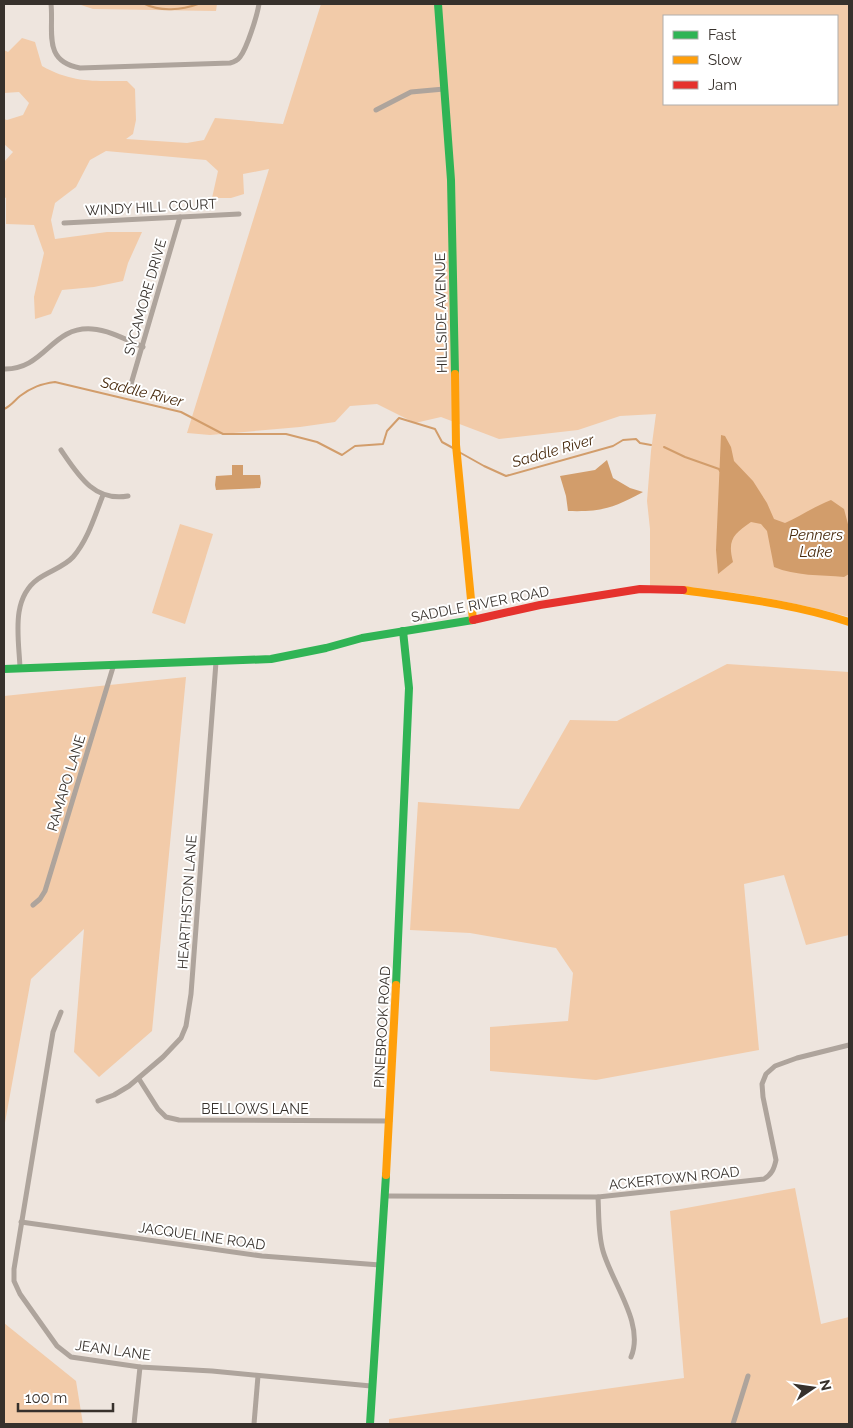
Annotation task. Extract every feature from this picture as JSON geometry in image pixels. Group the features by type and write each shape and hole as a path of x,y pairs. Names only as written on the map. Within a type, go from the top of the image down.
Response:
{"street":[{"path":"51,4 50,37 53,50 67,64 80,68 235,62 242,55 259,4"},
{"name":"HILLSIDE AVENUE","path":"438,4 451,180 457,472 473,620"},
{"path":"376,110 411,92 444,89"},
{"name":"WINDY HILL COURT","path":"64,223 239,214"},
{"name":"SYCAMORE DRIVE","path":"131,384 180,217"},
{"path":"4,369 27,365 34,361 57,339 65,334 81,329 90,328 106,332 143,347"},
{"path":"61,450 84,481 103,495 117,498 128,496"},
{"path":"20,668 19,610 24,595 35,581 68,562 75,555 86,537 103,495"},
{"name":"SADDLE RIVER ROAD","path":"4,669 271,659 403,631 473,620 540,605 640,589 678,588 785,605 849,622"},
{"name":"PINEBROOK ROAD","path":"370,1424 371,1386 390,1121 410,688 403,631"},
{"name":"HEARTHSTON LANE","path":"98,1101 114,1095 139,1079 180,1038 186,1026 191,994 216,662"},
{"name":"RAMAPO LANE","path":"33,905 45,891 114,664"},
{"name":"JEAN LANE","path":"61,1012 53,1032 14,1269 14,1281 20,1294 57,1346 71,1357 140,1366 371,1386"},
{"name":"ACKERTOWN ROAD","path":"385,1196 598,1197 764,1179 770,1175 776,1160 762,1084 766,1074 775,1066 797,1058 849,1045"},
{"name":"BELLOWS LANE","path":"139,1079 158,1109 166,1117 179,1120 390,1121"},
{"path":"598,1197 601,1243 606,1260 622,1294 634,1335 634,1349 631,1357"},
{"name":"JACQUELINE ROAD","path":"21,1222 262,1256 380,1265"},
{"path":"134,1424 140,1366"},
{"path":"254,1424 258,1376"},
{"path":"733,1424 748,1376"}],"shaded area":[{"path":"78,4 217,4 216,11 93,9"},
{"path":"321,4 849,4 849,617 751,595 701,589 650,587 650,529 647,501 656,414 620,416 578,430 499,439 441,417 415,423 377,404 350,406 335,422 210,435 187,433 269,169 243,174 244,194 231,198 212,198 218,171 206,160 106,151 90,160 76,187 55,203 51,220 55,239 107,232 142,232 128,263 123,281 94,287 62,290 51,314 35,319 34,297 44,253 34,225 6,224 6,198 4,197 4,162 13,152 4,144 4,119 7,120 23,115 29,103 19,92 4,93 4,50 8,52 22,38 35,42 42,66 53,72 84,80 127,81 135,89 136,120 133,134 126,139 187,143 204,140 215,118 283,124"},
{"path":"180,524 213,534 185,624 152,613"},
{"path":"727,664 849,672 849,935 806,945 784,875 744,884 759,1050 596,1080 490,1071 490,1027 568,1021 573,973 556,948 470,933 410,930 418,802 519,809 570,720 617,721"},
{"path":"186,677 152,1031 99,1077 74,1052 84,929 31,979 4,1128 4,696"},
{"path":"795,1188 821,1324 849,1317 849,1424 389,1424 389,1419 684,1378 670,1211"},
{"path":"4,1323 76,1381 83,1424 4,1424"}],"water":[{"name":"Penners Lake","path":"721,435 725,436 731,447 734,461 753,481 767,503 774,519 785,523 831,500 844,509 849,528 849,574 844,577 808,575 774,567 767,531 761,524 751,522 733,538 731,554 733,562 718,574 716,550"},
{"path":"607,460 613,478 630,488 643,492 607,508 590,511 568,511 560,476 595,470"},
{"path":"232,465 243,465 243,475 260,475 260,488 216,490 216,476 232,475"}],"waterway":[{"path":"145,4 151,7 171,9 185,8 198,4"},
{"name":"Saddle River","path":"4,409 29,390 55,382 181,412 223,434 286,434 317,442 342,455 355,446 383,444 387,431 399,418 435,429 442,442 453,448"},
{"name":"Saddle River","path":"459,452 506,476 613,446 623,440 636,439 640,443 651,445"},
{"name":"Saddle River","path":"664,447 720,471"}],"traffic: fast":[{"path":"438,4 451,180 455,374"},
{"path":"4,669 271,659 326,648 362,638 473,620"},
{"path":"396,985 409,688 403,631"},
{"path":"370,1424 386,1175"}],"traffic: slow":[{"path":"455,374 456,445 473,620"},
{"path":"683,590 788,606 849,622"},
{"path":"386,1175 396,985"}],"traffic: jam":[{"path":"473,620 540,605 640,589 683,590"}]}
